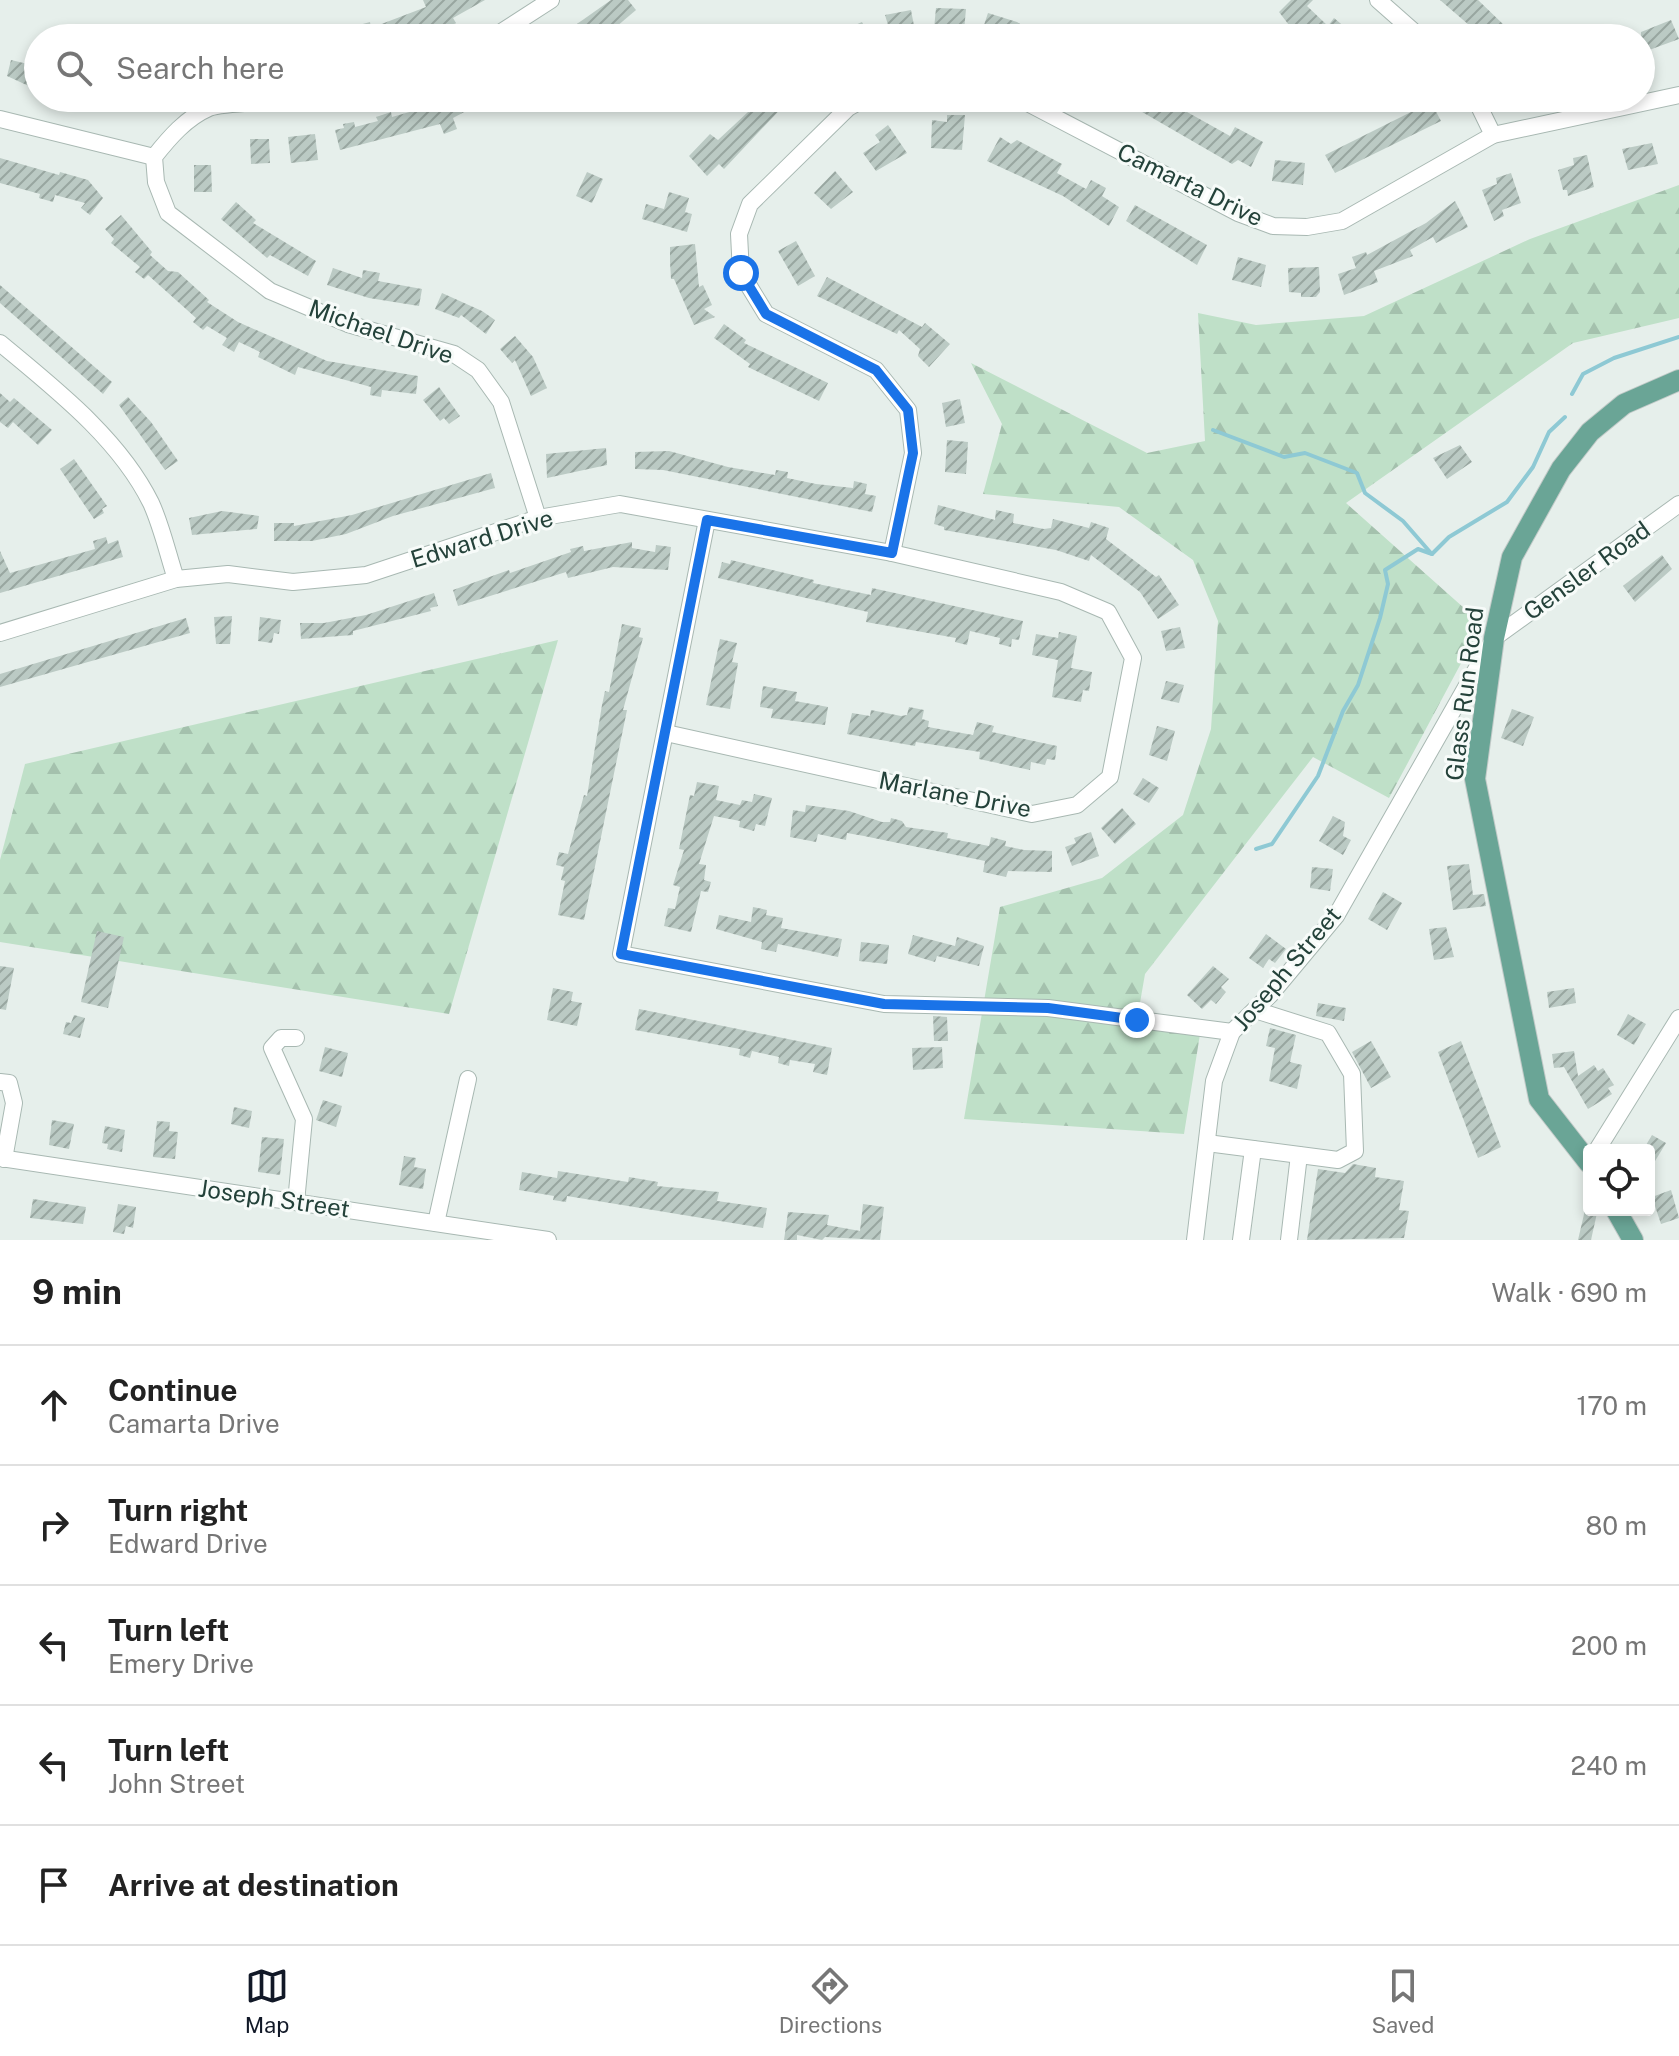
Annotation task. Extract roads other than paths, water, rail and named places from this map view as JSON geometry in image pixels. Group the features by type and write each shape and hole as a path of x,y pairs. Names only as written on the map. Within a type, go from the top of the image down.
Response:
{"main road":[{"name":"Glass Run Road","path":"1583,1155 1539,1099 1475,779 1494,638 1512,557 1561,469 1590,432 1624,404 1679,380"},
{"path":"1619,1216 1633,1240"}],"street":[{"path":"514,24 551,0"},
{"path":"1378,0 1405,24"},
{"name":"Camarta Drive","path":"1655,100 1679,95"},
{"path":"0,119 154,157 172,135 204,112"},
{"path":"844,112 750,204 739,234 741,273 766,314 876,370 908,410 913,453 892,553"},
{"name":"Camarta Drive","path":"1045,112 1238,213 1273,226 1307,227 1342,221 1493,135 1600,112"},
{"path":"1482,112 1493,135"},
{"name":"Michael Drive","path":"154,157 156,182 168,213 270,291 348,324 454,354 478,370 501,402 538,518"},
{"path":"0,343 71,402 129,469 151,504 176,579"},
{"name":"Edward Drive","path":"0,633 176,579 228,574 293,582 366,575 538,518 620,504 892,553 1061,592"},
{"name":"Gensler Road","path":"1494,638 1679,504"},
{"path":"707,520 621,954 884,1004 1048,1008 1232,1032"},
{"name":"Marlane Drive","path":"666,733 1032,814 1077,805 1110,777 1133,658 1108,612 1061,592"},
{"name":"Joseph Street","path":"1195,1240 1214,1081 1232,1032 1255,1010 1336,916 1494,638"},
{"path":"1207,1143 1338,1160 1355,1151 1352,1074 1328,1033 1255,1010"},
{"path":"1601,1144 1679,1018"},
{"path":"296,1038 281,1038 272,1048 304,1119 296,1202"},
{"path":"436,1223 468,1079"},
{"path":"0,1082 9,1083 14,1103 2,1158"},
{"path":"1241,1240 1253,1149"},
{"path":"1289,1240 1299,1155"},
{"name":"Joseph Street","path":"2,1158 436,1223 490,1236 548,1240"}],"waterway":[{"path":"1572,394 1583,374 1614,358 1679,337"},
{"path":"1432,554 1449,537 1507,502 1533,467 1549,432 1565,417"},
{"path":"1213,430 1284,457 1305,453 1357,473 1365,493 1403,521 1430,552"},
{"path":"1256,849 1272,844 1318,776 1343,711 1358,685 1380,618 1388,584 1385,570 1418,549 1432,554"}]}
